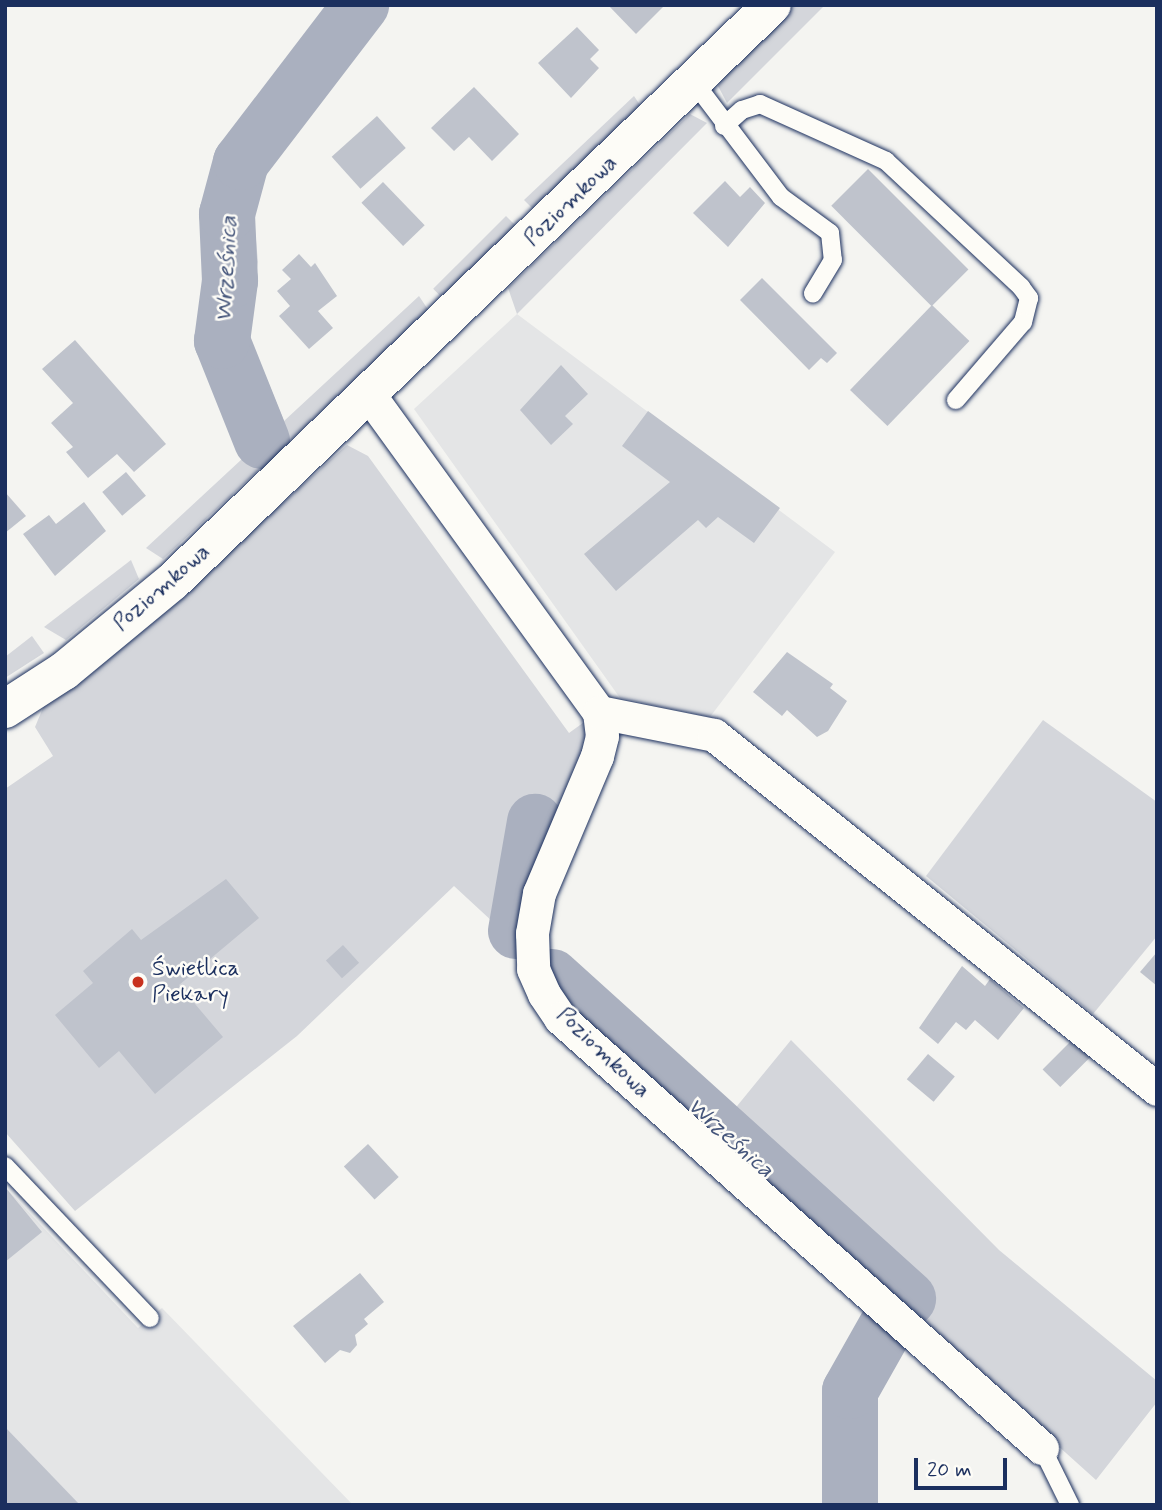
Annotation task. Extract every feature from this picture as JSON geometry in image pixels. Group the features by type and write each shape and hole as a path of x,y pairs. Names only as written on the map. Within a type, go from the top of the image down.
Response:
{"street":[{"name":"Poziomkowa","path":"5,709 64,671 172,582 370,397 772,5"},
{"path":"370,397 599,712 714,735 1157,1089"},
{"name":"Poziomkowa","path":"599,712 602,736 594,768 539,893 532,933 533,969 544,994 570,1027 1042,1448"}],"lane":[{"path":"694,82 724,126 781,197 830,233 832,260 813,292"},
{"path":"724,126 742,110 760,104 886,161 1021,287 1029,298 1023,322 956,400"},
{"path":"5,1166 150,1318"},
{"path":"1042,1448 1070,1505"}],"shaded area":[{"path":"347,5 388,5 283,142 252,195 258,262 247,331 284,421 419,296 429,311 163,559 146,548 242,459 208,337 208,314 217,285 213,217 229,160"},
{"path":"794,5 825,5 727,103 718,86 725,74"},
{"path":"634,96 640,105 534,210 524,200"},
{"path":"690,114 707,123 517,314 508,288"},
{"path":"506,216 517,227 444,300 433,289"},
{"path":"517,314 835,552 710,717 620,698 414,409"},
{"path":"347,445 368,456 569,733 587,720 592,731 520,947 454,886 297,1036 75,1211 5,1132 5,789 53,756 35,727 45,703 200,578"},
{"path":"131,560 139,579 66,640 44,627"},
{"path":"32,636 44,653 5,678 5,657"},
{"path":"1043,720 1157,802 1157,936 1093,1014 926,876"},
{"path":"543,946 733,1111 791,1040 999,1250 1157,1381 1157,1402 1096,1480 555,993"},
{"path":"5,1187 138,1328 162,1308 353,1505 5,1505"}],"building":[{"path":"608,5 665,5 636,34"},
{"path":"577,27 599,50 590,59 599,68 571,98 538,63"},
{"path":"474,87 519,134 492,161 469,137 454,151 431,128"},
{"path":"377,116 406,148 360,189 332,157"},
{"path":"868,169 968,269 932,306 831,206"},
{"path":"725,181 740,197 750,187 765,203 728,247 693,213"},
{"path":"383,182 425,225 403,246 361,203"},
{"path":"299,254 311,267 315,263 337,296 318,311 333,328 309,349 279,316 290,306 277,291 291,279 282,270"},
{"path":"762,278 837,353 827,363 821,358 809,370 740,300"},
{"path":"932,305 969,341 887,426 850,390"},
{"path":"75,340 166,444 134,472 117,454 88,478 66,452 73,447 51,423 73,403 42,369"},
{"path":"561,365 588,394 565,416 573,424 551,445 520,410"},
{"path":"648,411 780,508 754,543 718,517 706,528 698,520 616,591 584,554 670,482 622,446"},
{"path":"126,472 146,496 122,516 102,492"},
{"path":"5,492 26,516 5,533"},
{"path":"84,502 106,531 55,576 23,534 49,515 56,524"},
{"path":"787,652 833,684 830,688 847,701 828,731 817,737 787,710 782,716 753,692"},
{"path":"226,879 259,918 179,985 223,1037 155,1094 119,1051 99,1068 55,1015 93,983 83,971 132,929 141,940"},
{"path":"343,945 359,963 342,978 326,960"},
{"path":"1157,952 1157,986 1140,972"},
{"path":"962,966 985,986 990,979 1024,1008 998,1040 975,1020 966,1030 956,1022 938,1044 919,1028"},
{"path":"1073,1039 1091,1057 1060,1087 1043,1069"},
{"path":"928,1054 955,1076 934,1102 907,1079"},
{"path":"368,1144 399,1177 375,1199 344,1167"},
{"path":"5,1187 42,1232 5,1262"},
{"path":"360,1273 384,1302 364,1319 368,1324 355,1335 357,1345 350,1353 340,1350 325,1363 293,1326"},
{"path":"5,1427 80,1505 5,1505"}],"waterway":[{"name":"Wrześnica","path":"262,441 222,341 230,281 227,214 241,162 361,5"},
{"name":"Wrześnica","path":"516,931 535,822"},
{"name":"Wrześnica","path":"552,977 908,1299"},
{"name":"Wrześnica","path":"850,1505 850,1391 886,1327"}],"place":[{"name":"Świetlica Piekary","path":"138,982"}]}
